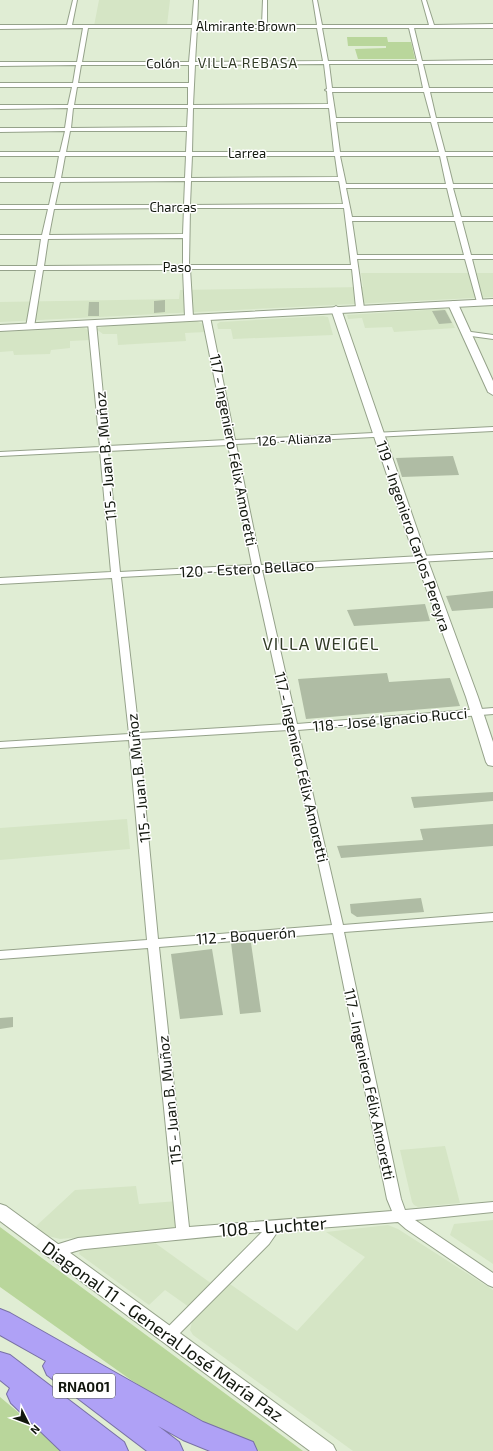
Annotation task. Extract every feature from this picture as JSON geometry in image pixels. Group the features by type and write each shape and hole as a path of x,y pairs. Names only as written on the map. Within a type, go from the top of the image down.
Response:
{"highway":[{"name":"RNA001","path":"0,1322 169,1451"},
{"path":"0,1322 193,1431 242,1451"},
{"name":"RNA001","path":"0,1364 114,1451"},
{"path":"0,1374 81,1451"}],"main road":[{"path":"0,328 336,309 493,302"}],"street":[{"path":"69,27 75,0"},
{"path":"189,317 186,236 192,106 192,63 196,0"},
{"path":"264,26 265,0"},
{"path":"315,0 326,62 328,90 337,153 349,219 360,308"},
{"path":"424,0 432,26"},
{"path":"411,26 458,219 480,302"},
{"name":"Almirante Brown","path":"0,27 493,26"},
{"path":"30,327 39,268 68,129 86,27"},
{"name":"Colón","path":"0,64 493,62"},
{"path":"0,86 192,85"},
{"path":"328,90 493,90"},
{"path":"0,107 330,106"},
{"path":"332,120 493,120"},
{"path":"0,130 190,129"},
{"name":"Larrea","path":"0,154 493,154"},
{"path":"0,180 188,180 493,186"},
{"name":"Charcas","path":"0,207 346,206"},
{"path":"349,219 493,219"},
{"path":"0,237 186,236"},
{"path":"354,257 493,257"},
{"name":"Paso","path":"0,268 355,267"},
{"path":"453,304 493,392"},
{"name":"119 - Ingeniero Carlos Pereyra","path":"336,309 421,558 493,762"},
{"name":"117 - Ingeniero Félix Amoretti","path":"206,317 257,567 338,929 394,1199 401,1216"},
{"name":"115 - Juan B. Muñoz","path":"92,323 116,576 134,737 153,942 183,1233"},
{"path":"467,333 493,337"},
{"name":"126 - Alianza","path":"0,454 493,429"},
{"name":"120 - Estero Bellaco","path":"0,581 116,576 493,554"},
{"name":"118 - José Ignacio Rucci","path":"0,745 134,737 493,711"},
{"name":"112 - Boquerón","path":"0,955 493,916"},
{"name":"108 - Luchter","path":"54,1251 78,1244 183,1233 273,1227 493,1207"},
{"name":"Diagonal 11 - General José María Paz","path":"0,1211 326,1451"},
{"path":"401,1216 418,1231 493,1281"},
{"path":"169,1335 264,1240 273,1227"}],"shaded area":[{"path":"99,0 170,0 167,25 94,26"},
{"path":"361,273 493,273 493,297 0,322 0,302 179,299 180,290 363,287"},
{"path":"446,310 455,328 394,332 392,327 365,328 362,318 348,319 347,315"},
{"path":"323,316 328,317 333,335 233,339 231,329 218,329 217,324 220,322"},
{"path":"196,321 205,325 206,332 185,333 186,341 118,345 117,334 103,334 96,329 105,326"},
{"path":"84,328 90,331 91,340 70,341 70,348 51,350 50,354 14,355 13,351 0,352 0,332"},
{"path":"127,819 130,849 0,860 0,828"},
{"path":"445,1146 460,1203 418,1207 412,1202 400,1150"},
{"path":"136,1186 139,1204 178,1201 176,1227 173,1229 60,1239 44,1235 34,1228 75,1190"},
{"path":"493,1220 493,1264 450,1235 454,1224"},
{"path":"388,1225 398,1229 493,1290 493,1451 353,1451 193,1335 190,1330 192,1322 230,1284 297,1331 365,1257 326,1232"},
{"path":"151,1240 212,1284 189,1307 165,1290 149,1305 79,1254 80,1251 86,1248"}],"green space":[{"path":"347,37 387,37 388,42 411,42 412,46 348,46"},
{"path":"386,46 412,46 415,59 358,59 355,49 386,48"},
{"path":"0,1227 303,1451 259,1451 211,1431 131,1380 0,1287"},
{"path":"0,1397 25,1418 61,1451 0,1451"}],"building":[{"path":"165,300 165,312 154,313 154,301"},
{"path":"89,302 99,302 99,316 88,316"},
{"path":"445,310 452,323 439,324 432,311"},
{"path":"453,456 459,475 402,477 396,458"},
{"path":"493,591 493,608 452,611 446,596"},
{"path":"425,604 430,621 354,626 347,610"},
{"path":"387,673 389,682 450,678 460,706 306,719 298,679"},
{"path":"493,792 493,801 414,808 411,797"},
{"path":"493,824 493,846 341,858 337,846 423,840 420,829"},
{"path":"421,898 424,912 357,917 351,913 350,904"},
{"path":"231,943 251,943 261,1012 240,1014"},
{"path":"212,949 223,1015 180,1019 171,954"},
{"path":"13,1017 13,1027 0,1029 0,1018"}],"district":[{"name":"VILLA REBASA","path":"248,62"},
{"name":"VILLA WEIGEL","path":"321,643"}]}
